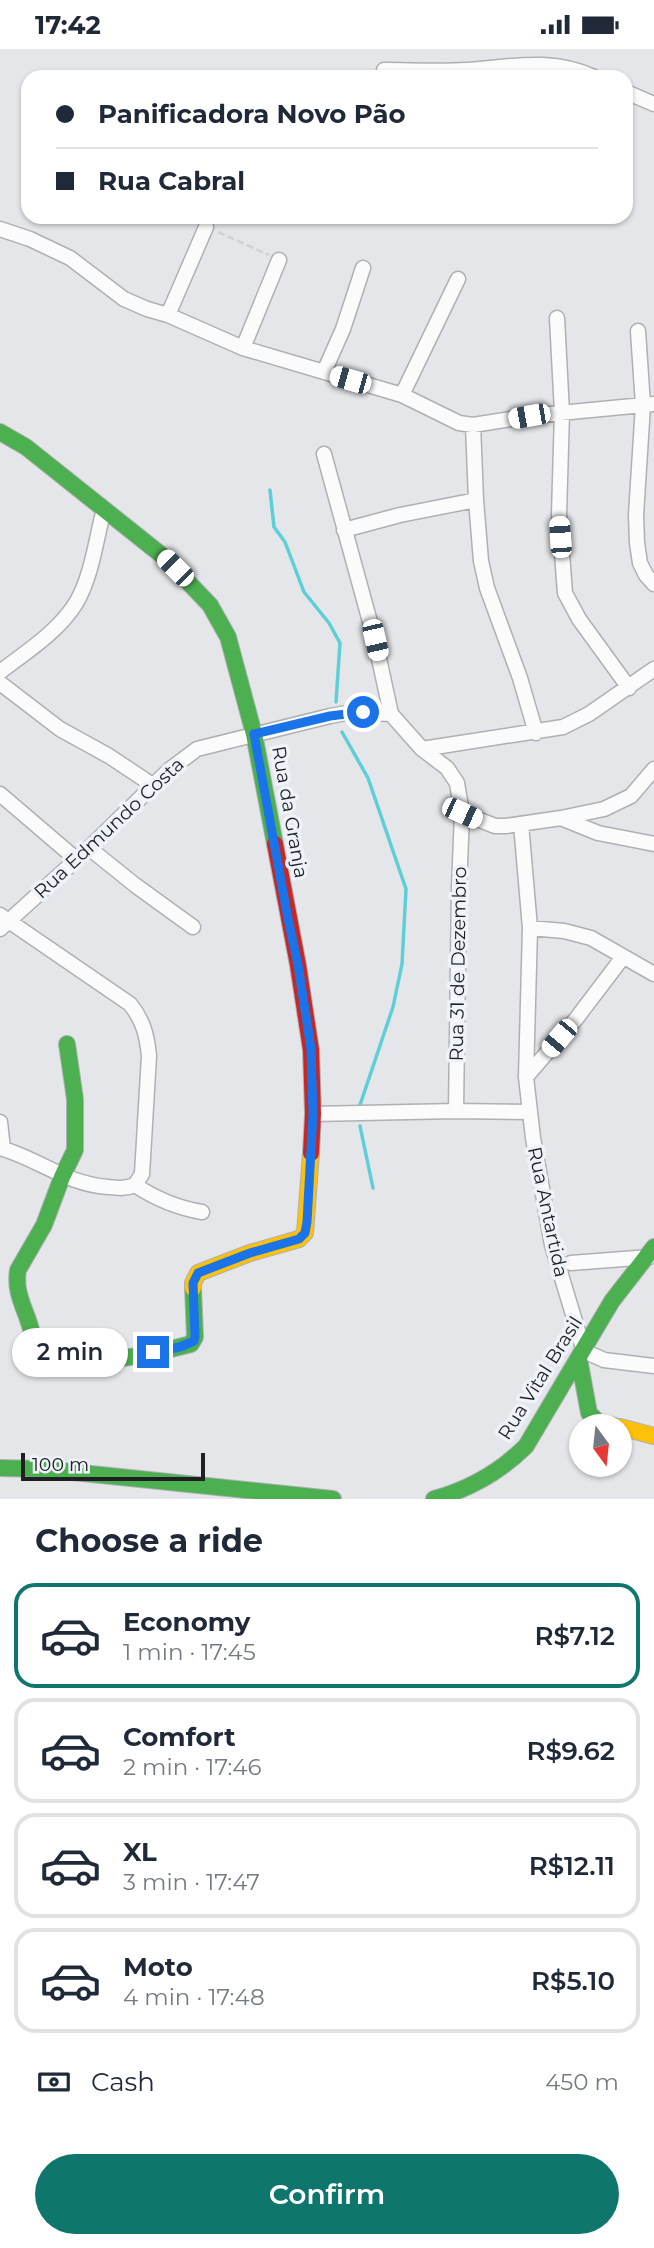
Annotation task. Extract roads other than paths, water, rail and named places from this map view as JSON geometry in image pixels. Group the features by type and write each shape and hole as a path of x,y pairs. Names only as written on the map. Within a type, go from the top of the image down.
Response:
{"street":[{"path":"384,69 461,70 551,64 578,70"},
{"path":"633,95 654,104"},
{"path":"168,315 206,227"},
{"path":"0,229 30,239 70,258 124,299 147,309 168,315 243,348 402,395 459,423 473,425 562,412 648,405"},
{"path":"243,348 279,260"},
{"path":"324,372 343,329 363,268"},
{"path":"402,395 458,279"},
{"path":"557,318 562,412 559,514 565,593 579,619 629,688"},
{"path":"638,331 648,405 636,515 637,543 640,563 654,584"},
{"path":"473,425 481,561 487,588 537,733"},
{"name":"Rua da Granja","path":"0,432 26,447 164,557 210,605 228,637 254,734 298,965 311,1049 313,1114 305,1233 299,1239 250,1253 198,1273 193,1283 195,1337 191,1344 98,1361 59,1361 49,1358 38,1346 19,1299 16,1279 44,1225 62,1177"},
{"path":"324,454 375,640 391,714"},
{"path":"344,530 400,515 476,500"},
{"path":"0,672 55,628 77,601 104,509"},
{"path":"422,749 563,727 629,688 654,669"},
{"path":"0,683 60,729 109,756 154,786"},
{"name":"Rua Edmundo Costa","path":"3,922 89,848 169,770 197,749 342,714 391,714"},
{"name":"Rua 31 de Dezembro","path":"391,714 422,749 447,768 457,783 462,813 456,1111"},
{"path":"462,813 495,826 561,818 604,809 640,787 654,769"},
{"path":"0,795 76,859"},
{"path":"561,818 590,830 654,844"},
{"name":"Rua Antartida","path":"521,824 530,928 526,1077 552,1245 581,1355"},
{"path":"89,848 193,927"},
{"path":"0,1122 2,1149 62,1177 88,1186 122,1188 135,1185 142,1174 148,1038 138,1014 130,1004 3,922"},
{"path":"530,928 578,933 654,974"},
{"path":"526,1077 576,1019 622,957"},
{"path":"62,1177 75,1150 76,1138 75,1099 67,1045"},
{"path":"313,1114 530,1112"},
{"path":"135,1185 183,1209 202,1212"},
{"path":"571,1263 651,1254"},
{"name":"Rua Vital Brasil","path":"434,1499 490,1477 528,1443 610,1303 651,1254"},
{"path":"590,1414 581,1355 654,1366"},
{"path":"632,1430 654,1436"},
{"path":"0,1468 43,1469 333,1499"}],"waterway":[{"path":"270,490 274,527 285,542 304,592 329,623 340,643 336,702"},
{"path":"342,732 368,778 406,889 402,964 393,1007 360,1105"},
{"path":"360,1126 373,1188"}]}
